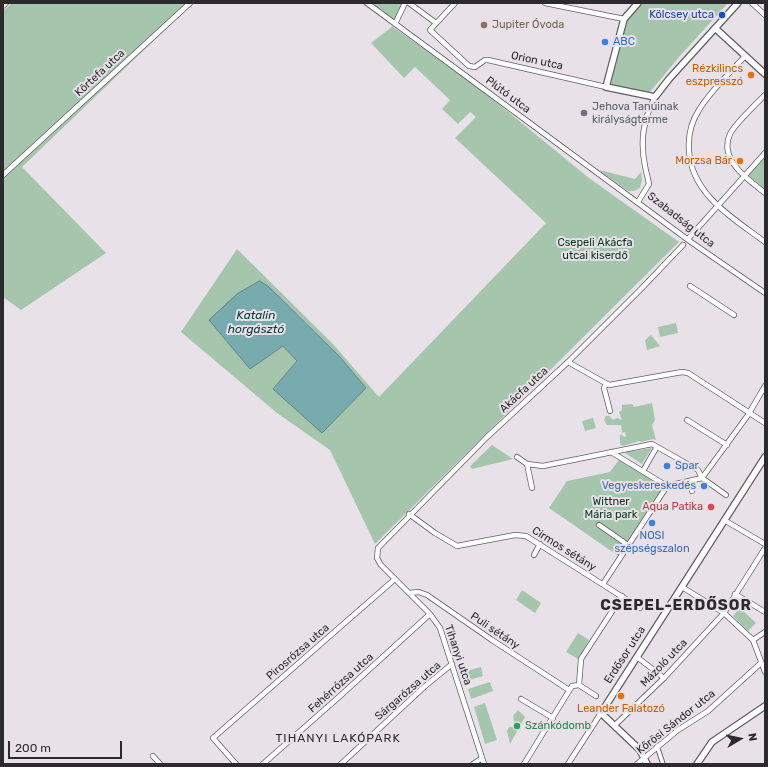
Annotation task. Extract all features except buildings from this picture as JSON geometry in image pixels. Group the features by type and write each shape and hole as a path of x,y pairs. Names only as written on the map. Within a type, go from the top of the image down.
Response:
{"street":[{"path":"3,6 6,3"},
{"name":"Körtefa utca","path":"3,175 190,3"},
{"name":"Plútó utca","path":"367,3 638,202"},
{"path":"395,24 405,3"},
{"path":"409,3 436,23 454,3"},
{"path":"545,3 559,4 624,19"},
{"path":"606,87 624,19 638,3"},
{"name":"Szabadság utca","path":"738,3 669,79 655,97 645,120 642,135 644,158 649,184 638,202 765,293"},
{"path":"752,3 765,15"},
{"name":"Orion utca","path":"436,23 430,30 472,67 488,60 655,97"},
{"path":"715,28 765,74"},
{"path":"745,56 699,109 690,132 690,158 694,175 704,192 717,205 765,242"},
{"path":"765,95 730,134 728,141 731,161 744,175 765,193"},
{"path":"688,239 765,153"},
{"name":"Akácfa utca","path":"378,548 409,514 487,436 568,362 683,245"},
{"path":"690,286 734,315"},
{"path":"568,362 606,384 613,385 686,372 765,423"},
{"path":"606,384 604,388 610,411"},
{"path":"612,452 667,486 702,478 727,445 765,386"},
{"path":"687,420 727,445"},
{"path":"517,457 527,464 543,466 648,444 655,445 698,470 702,478 726,495"},
{"path":"642,471 655,450"},
{"name":"Erdősor utca","path":"568,764 765,457"},
{"path":"527,464 532,488"},
{"path":"689,482 692,491"},
{"path":"603,584 667,486"},
{"name":"Cirmos sétány","path":"409,514 435,533 457,546 520,534 526,536 640,608"},
{"path":"724,520 765,544"},
{"path":"599,525 628,545"},
{"path":"534,555 540,544"},
{"name":"Tihanyi utca","path":"378,548 378,562 430,614 440,628 484,764"},
{"path":"765,548 735,594 765,612"},
{"name":"Pirosrózsa utca","path":"236,764 213,738 395,579"},
{"path":"682,587 724,613 753,640 765,672"},
{"name":"Puli sétány","path":"409,594 419,592 427,595 492,640 569,690"},
{"name":"Mázoló utca","path":"615,725 664,678 724,613 735,594"},
{"path":"579,685 581,659 622,596"},
{"name":"Fehérrózsa utca","path":"263,764 430,614"},
{"path":"753,640 765,632"},
{"path":"636,656 664,678"},
{"name":"Kőrösi Sándor utca","path":"638,764 658,746 708,711 761,663"},
{"name":"Sárgarózsa utca","path":"341,764 452,664"},
{"path":"524,764 569,690 574,685 579,685 596,696"},
{"path":"521,699 553,718"},
{"path":"697,764 712,742 765,706"},
{"path":"601,713 640,750 647,764"},
{"path":"658,746 663,764"},
{"path":"153,756 160,764"},
{"path":"473,764 482,758"}],"green space":[{"path":"12,3 193,3 22,167 106,253 21,310 3,297 3,11"},
{"name":"Csepeli Akácfa utcai kiserdő","path":"361,3 405,3 393,27 474,84 589,178 679,242 375,544 330,450 277,413 181,332 237,249 333,344 379,397 546,223 455,138 476,117 470,112 458,124 442,109 450,100 415,67 404,78 371,43 393,26","holes":["269,287 339,356 366,388 273,389 297,361 283,346 250,369"]},
{"path":"642,3 728,3 679,57 650,92 646,93 610,85 609,83 623,26"},
{"path":"765,153 765,193 743,175"},
{"path":"599,170 635,179 641,172 642,180 640,188 634,191 628,191"},
{"path":"676,323 678,333 660,337 658,327"},
{"path":"651,335 660,346 647,350 645,340"},
{"path":"652,403 655,420 652,425 656,440 639,441 623,446 620,444 620,436 621,434 624,437 626,436 625,432 622,433 621,425 607,425 604,420 606,416 609,416 613,420 617,418 622,420 619,412 622,410 622,405 632,404 634,407"},
{"path":"593,418 596,428 585,431 582,421"},
{"path":"492,445 513,459 472,469 470,466"},
{"path":"652,448 642,464 625,453 627,452"},
{"name":"Wittner Mária park","path":"621,457 667,486 620,557 549,508 567,481 610,472"},
{"path":"522,590 541,603 535,613 516,600"},
{"path":"740,608 756,623 748,631 733,616"},
{"path":"578,633 589,640 578,659 566,652"},
{"path":"481,667 483,676 469,680 466,671"},
{"path":"490,682 493,691 471,699 468,689"},
{"path":"485,703 497,740 485,744 474,707"},
{"name":"Szánkódomb","path":"518,710 525,717 510,744 507,731 509,727 513,727 515,725 513,716"}],"water":[{"name":"Katalin horgásztó","path":"260,281 269,287 339,356 366,388 322,433 273,389 297,361 283,346 250,369 209,320 237,294"}],"place":[{"name":"Kölcsey utca","path":"722,15"},
{"name":"Jupiter Óvoda","path":"484,25"},
{"name":"ABC","path":"605,42"},
{"name":"Rézkilincs eszpresszó","path":"751,75"},
{"name":"Jehova Tanúinak királyságterme","path":"584,113"},
{"name":"Morzsa Bár","path":"740,161"},
{"name":"Spar","path":"667,466"},
{"name":"Vegyeskereskedés","path":"704,486"},
{"name":"Aqua Patika","path":"711,507"},
{"name":"NOSI szépségszalon","path":"652,523"},
{"name":"Leander Falatozó","path":"621,696"},
{"name":"Szánkódomb","path":"517,726"}],"district":[{"name":"CSEPEL-ERDŐSOR","path":"676,606"},
{"name":"TIHANYI LAKÓPARK","path":"338,739"}]}
